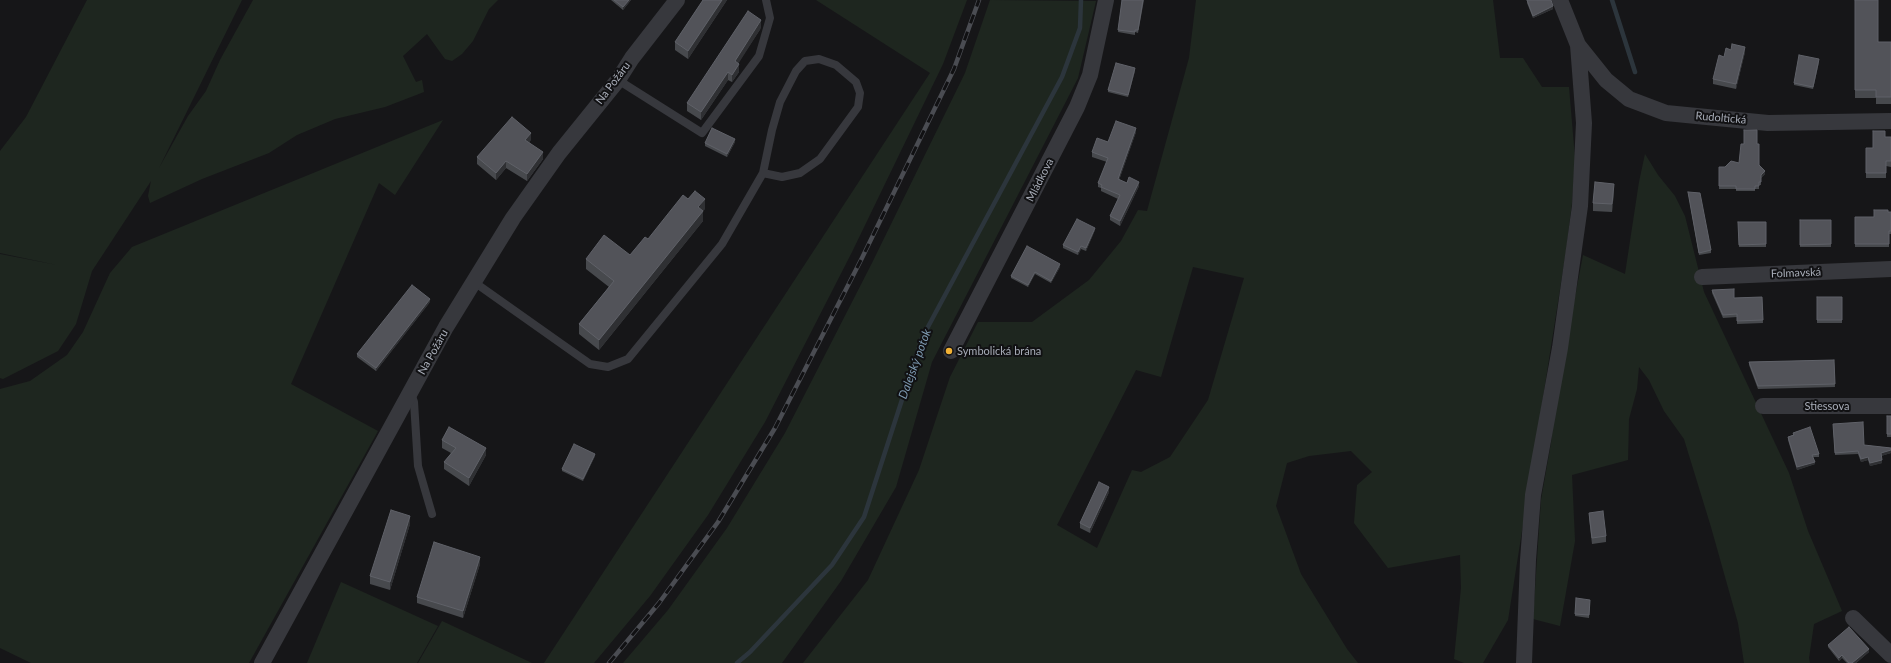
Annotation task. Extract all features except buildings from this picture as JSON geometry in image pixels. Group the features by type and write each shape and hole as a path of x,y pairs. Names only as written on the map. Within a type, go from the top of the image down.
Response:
{"street":[{"name":"Na Požáru","path":"262,663 446,328 514,218 559,153 618,80 632,58 677,0"},
{"name":"Mládkova","path":"951,351 1077,107 1090,75 1106,0"},
{"path":"1524,663 1528,560 1533,495 1560,348 1580,206 1584,123 1578,45 1560,0"},
{"name":"Rudoltická","path":"1578,45 1606,80 1629,99 1666,113 1768,123 1891,121"},
{"name":"Folmavská","path":"1702,277 1891,269"},
{"name":"Stiessova","path":"1763,406 1891,406"},
{"path":"1853,618 1891,655"}],"lane":[{"path":"618,80 702,133 759,56 770,18 766,0"},
{"path":"474,282 590,364 608,367 628,359 722,244 763,173 772,130 780,102 796,71 805,61 819,59 836,65 856,82 860,94 858,107 820,159 800,173 782,177 763,173"},
{"path":"411,392 414,402 418,466 432,514"}],"shaded area":[{"path":"87,0 242,0 159,168 188,116 206,91 220,60 253,0 498,0 489,9 473,41 462,54 452,61 445,59 427,34 403,56 416,82 422,80 424,92 385,107 335,119 297,135 269,153 202,179 150,203 148,196 151,181 92,271 76,324 58,351 3,379 0,378 0,254 57,265 0,253 0,151 26,117"},
{"path":"816,0 967,0 943,64 852,252 765,422 708,515 650,596 594,663 544,663 930,73"},
{"path":"990,0 1096,1 1078,78 932,362 896,487 841,581 782,663 623,663 668,610 727,528 785,433 872,263 965,73"},
{"path":"1196,0 1493,0 1500,58 1523,58 1542,87 1569,87 1575,158 1572,203 1566,251 1508,620 1483,663 1464,663 1454,659 1461,588 1460,555 1388,568 1354,523 1357,485 1372,472 1351,451 1309,456 1287,463 1276,506 1301,574 1347,649 1358,663 803,663 868,580 919,470 950,377 978,322 1032,322 1089,280 1121,241 1138,210 1147,211 1189,58","holes":["1193,267 1244,278 1208,400 1170,457 1141,472 1132,470 1097,548 1057,525 1136,370 1161,377"]},
{"path":"443,120 395,195 379,183 291,384 378,431 249,663 31,663 0,648 0,389 30,381 67,355 83,332 110,273 132,247"},
{"path":"1645,154 1658,175 1675,196 1685,216 1704,292 1789,473 1808,531 1842,611 1814,624 1809,658 1810,663 1744,663 1738,623 1684,439 1664,411 1649,380 1639,367 1637,389 1629,419 1628,460 1572,475 1575,541 1560,626 1533,619 1541,500 1551,443 1557,391 1583,255 1625,274 1639,182"},
{"path":"341,582 438,626 417,663 307,663"},
{"path":"442,621 532,663 418,663"}],"waterway":[{"name":"Dalejský potok","path":"737,663 750,652 832,565 864,517 922,338 1062,77 1080,28 1081,0"},
{"path":"1612,0 1635,72"}],"railway":[{"path":"609,663 659,603 718,522 775,428 862,258 954,69 979,0"}],"place":[{"name":"Symbolická brána","path":"949,351"}]}
